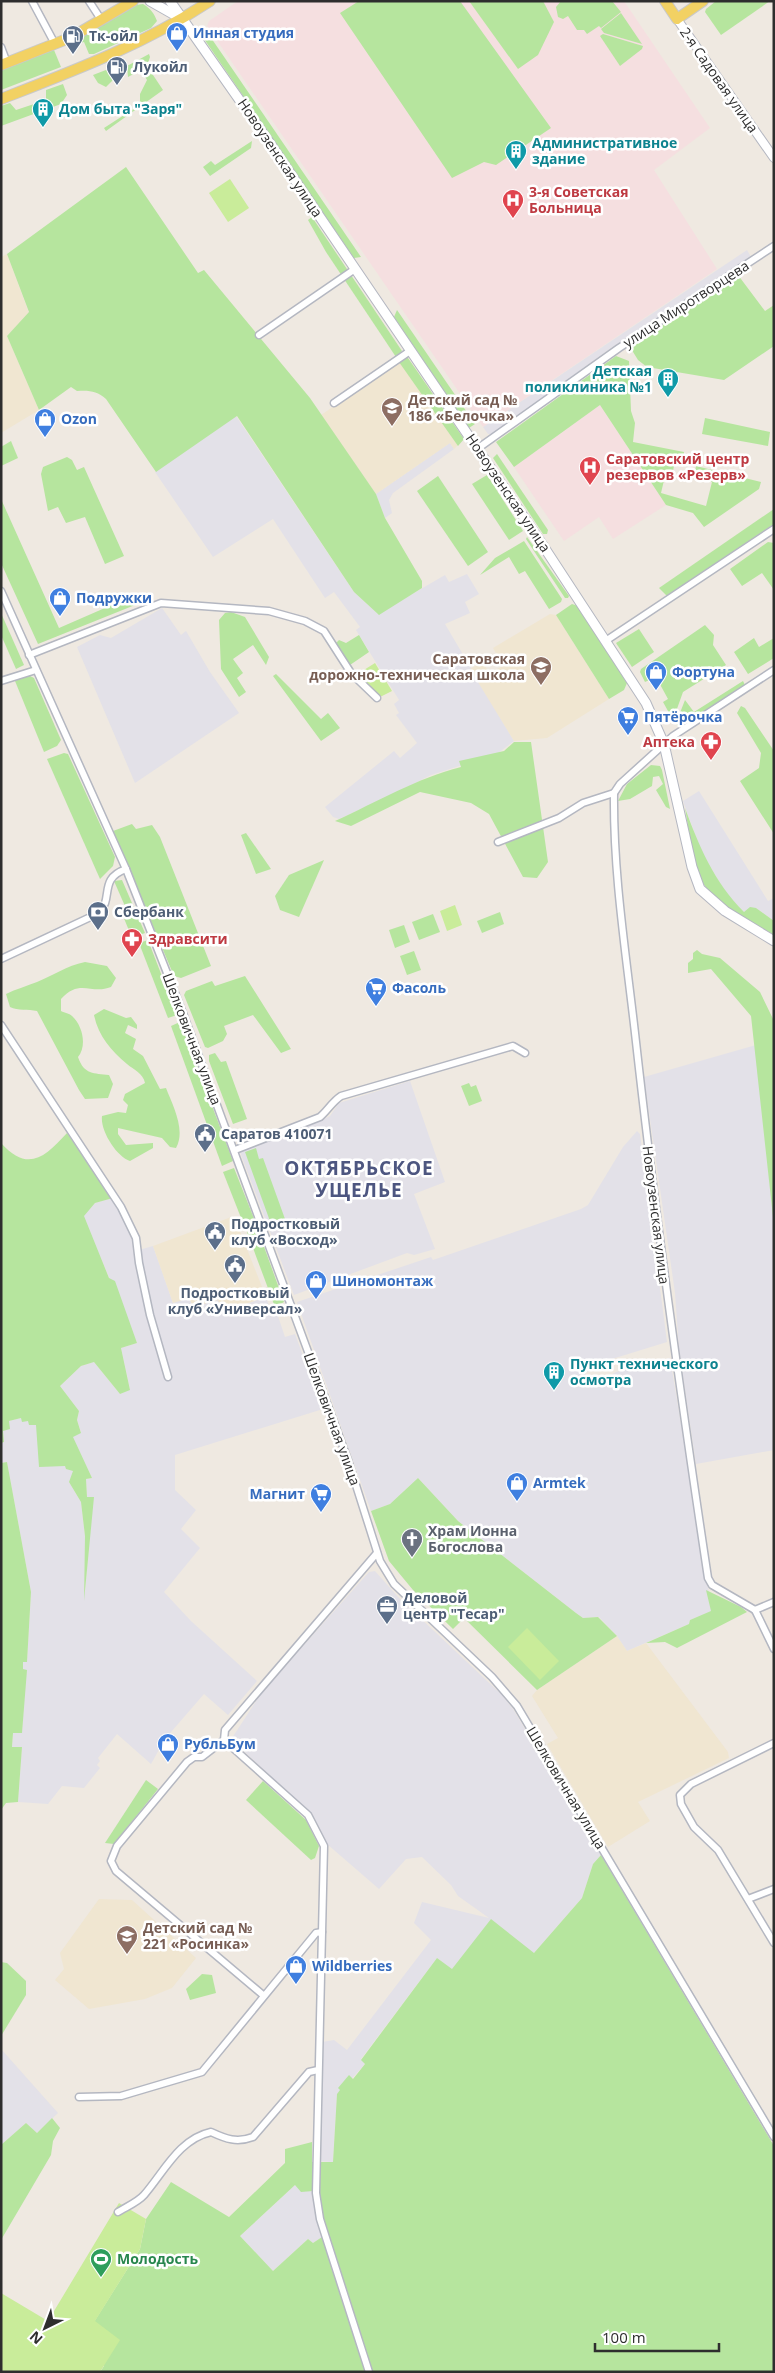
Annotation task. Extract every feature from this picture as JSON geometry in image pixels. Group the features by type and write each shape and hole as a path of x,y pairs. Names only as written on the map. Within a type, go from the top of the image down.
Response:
{"main road":[{"path":"4,64 55,44 102,21 133,1"},
{"path":"150,1 183,19"},
{"name":"Новоузенская улица","path":"170,1 222,73 477,448 607,640 646,703 664,744 692,867 700,889 725,912 774,941"},
{"path":"1,99 114,54 183,19 210,1"},
{"name":"2-я Садовая улица","path":"665,1 677,19"},
{"path":"677,19 703,1"}],"street":[{"path":"32,1 55,44"},
{"path":"89,1 102,21"},
{"name":"2-я Садовая улица","path":"677,19 774,158"},
{"path":"1,48 4,64"},
{"name":"улица Миротворцева","path":"477,448 619,348 774,246"},
{"path":"259,335 355,269"},
{"path":"334,403 410,350"},
{"path":"607,640 774,529"},
{"name":"Шелковичная улица","path":"2,595 126,869 235,1150 348,1460 377,1553 394,1584 492,1677 517,1706 774,2137"},
{"path":"29,655 161,603 269,611 305,621 324,631 351,673 377,698"},
{"path":"1,681 36,670"},
{"path":"498,842 559,818 584,804 614,793 620,784 677,733 774,670"},
{"name":"Новоузенская улица","path":"614,793 619,884 644,1115 673,1347 708,1578 712,1585 755,1610"},
{"path":"1,959 99,913 104,908 106,889 111,878 126,869"},
{"path":"1,1025 121,1207 136,1238 139,1263 150,1315 168,1377"},
{"path":"235,1150 320,1117 328,1111 333,1102 342,1096 513,1046 525,1052"},
{"path":"263,1995 116,1872 111,1861 117,1846 186,1762 194,1757 202,1757 224,1740 225,1730 377,1553"},
{"path":"774,1602 755,1610 774,1648"},
{"path":"224,1740 308,1815 324,1846 316,2193 320,2219 369,2372"},
{"path":"774,1743 690,1784 680,1795 681,1804 694,1827 718,1850 774,1943"},
{"path":"748,1899 774,1889"},
{"path":"79,2097 121,2096 202,2072 263,1995 316,1933 322,1932"},
{"path":"118,2212 143,2197 173,2157 199,2134 211,2132 224,2138 241,2142 253,2137 308,2072 318,2070"}],"shaded area":[{"name":"3-я Советская Больница","path":"238,1 624,1 710,128 654,170 717,269 483,427 207,26 209,21"},
{"path":"747,250 751,257 614,346 492,434 488,434 483,427"},
{"path":"7,254 29,313 7,336 39,410 1,433 1,257"},
{"name":"Детский сад № 186 «Белочка»","path":"405,358 408,358 464,439 454,449 450,443 376,494 321,415"},
{"name":"Саратовский центр резервов «Резерв»","path":"600,405 666,505 613,539 599,517 564,541 514,467"},
{"path":"236,416 354,592 378,614 445,575 449,582 467,574 479,594 465,602 470,613 445,624 514,741 497,754 431,775 339,819 333,817 325,807 394,751 400,758 417,743 396,715 399,713 394,704 399,700 356,630 360,627 334,592 325,598 273,519 213,557 155,472"},
{"path":"450,443 454,449 393,493 389,500 392,513 385,518 376,494"},
{"path":"162,608 181,635 186,631 210,672 239,713 135,783 77,647 100,635 111,638"},
{"name":"Саратовская дорожно-техническая школа","path":"550,614 556,615 609,699 547,738 514,741 470,669 483,662 489,673 503,666 493,648"},
{"path":"699,791 768,901 774,898 774,921 756,908 744,912 727,895 701,851 683,801"},
{"path":"756,1045 774,1226 774,1450 696,1464 679,1349 675,1293 644,1077"},
{"path":"410,1081 445,1182 414,1194 435,1249 414,1255 407,1253 294,1295 240,1152 318,1122 330,1116 339,1103"},
{"path":"637,1131 640,1134 667,1342 612,1359 585,1373 592,1387 616,1372 670,1358 712,1611 690,1620 689,1624 627,1651 617,1636 599,1617 583,1618 576,1613 458,1521 418,1478 390,1504 371,1511 297,1302 431,1257 433,1260 581,1209 588,1205 623,1147"},
{"path":"113,1198 139,1250 153,1246 173,1303 189,1297 193,1307 218,1299 222,1312 266,1297 270,1309 275,1307 285,1337 295,1334 323,1409 175,1455 175,1490 196,1510 181,1529 200,1548 164,1592 191,1621 257,1681 228,1715 204,1694 165,1739 151,1764 117,1734 98,1758 100,1761 97,1765 100,1768 84,1788 62,1786 48,1804 18,1802 22,1747 12,1747 13,1732 22,1732 26,1670 23,1670 23,1661 27,1662 31,1592 7,1462 1,1463 1,1443 4,1442 3,1431 9,1421 21,1418 36,1425 66,1466 74,1471 69,1482 81,1502 85,1536 85,1592 93,1497 87,1498 86,1479 92,1478 72,1437 81,1432 77,1420 79,1411 60,1386 81,1366 94,1362 120,1394 130,1389 121,1348 137,1343 83,1216 95,1203"},
{"path":"234,1216 266,1297 222,1312 218,1300 193,1307 189,1298 173,1303 153,1246"},
{"path":"375,1571 399,1598 502,1695 513,1709 601,1855 593,1864 582,1898 534,1953 460,1959 452,1970 437,1958 361,2059 365,2064 337,2095 333,2162 317,2161 322,2042 334,2040 347,2050 431,1940 414,1923 422,1902 489,1918 458,1896 451,1885 422,1857 406,1859 379,1889 327,1844 309,1812 232,1738 262,1692 369,1572"},
{"path":"617,1636 627,1651 646,1643 728,1752 729,1758 638,1802 650,1821 608,1847 547,1744 558,1738 532,1696 537,1690"},
{"name":"Детский сад № 221 «Росинка»","path":"99,1899 132,1900 196,1958 172,1988 145,1999 89,2009 55,1980 64,1969 60,1953"},
{"path":"1,2049 58,2113 37,2133 26,2123 1,2145"},
{"path":"295,2185 313,2191 323,2237 313,2243 308,2239 273,2271 240,2236"}],"green space":[{"path":"359,1 460,1 551,128 496,165 484,162 452,178 340,13"},
{"path":"469,1 543,1 554,22 538,55 518,69"},
{"path":"561,1 612,1 621,12 601,28 599,26 587,34 584,30 577,30 568,16 563,19 558,17 556,7"},
{"path":"716,1 770,1 721,35 705,12"},
{"path":"143,4 152,11 157,21 151,28 94,54 89,54 84,42 80,43 84,36 136,5"},
{"path":"621,13 642,44 604,33 601,29"},
{"path":"205,29 361,257 354,258 202,36 202,31"},
{"path":"603,34 643,46 642,49 620,66 600,36"},
{"path":"54,50 61,67 1,90 1,70"},
{"path":"149,54 147,66 163,90 106,131 104,128 135,108 140,101 140,94 147,80 141,70 128,77 127,66"},
{"path":"111,68 114,79 106,87 98,83 93,75"},
{"path":"63,84 67,95 61,104 1,126 1,106 10,103 16,110 46,100 46,90"},
{"path":"252,141 251,148 210,176 203,167 211,161 215,165"},
{"path":"126,167 198,273 204,270 310,398 376,494 385,518 422,581 422,588 379,615 354,592 237,416 156,472 106,399 99,394 89,391 77,391 71,387 39,410 7,336 29,312 7,254"},
{"path":"230,179 249,208 228,222 209,193"},
{"path":"312,217 402,351 396,357 326,252 308,220"},
{"path":"738,275 765,311 774,305 774,346 724,380 647,367 638,360 630,347"},
{"path":"397,310 475,424 469,428 394,317"},
{"path":"616,356 629,361 631,411 635,423 633,442 684,452 683,466 674,466 673,471 666,472 661,493 706,506 712,482 694,477 696,466 761,482 759,489 704,527 693,513 666,505 600,405 514,467 496,442"},
{"path":"408,358 464,439 458,446 399,362"},
{"path":"705,418 770,432 768,446 702,434"},
{"path":"11,441 18,458 1,466 1,447"},
{"path":"497,454 548,530 547,534 543,534 493,458"},
{"path":"67,457 72,460 77,470 84,467 124,556 105,564 85,517 66,523 58,507 48,511 41,474 43,467"},
{"path":"487,475 523,531 509,540 472,484"},
{"path":"438,476 488,552 468,566 417,491"},
{"path":"1,499 59,628 137,594 140,603 38,644 1,563"},
{"path":"774,509 774,524 667,596 659,588"},
{"path":"527,537 569,596 568,598 565,598 526,539"},
{"path":"524,541 562,599 561,602 549,609 525,571 519,574 509,557 480,575 495,558"},
{"path":"768,542 774,543 774,590 762,573 742,586 730,569"},
{"path":"572,604 578,606 627,683 624,690 609,699 556,615"},
{"path":"231,612 245,617 269,657 266,665 253,645 233,659 243,673 237,678 246,692 239,697 221,669 219,620 225,613"},
{"path":"1,613 24,665 16,669 1,635"},
{"path":"705,625 714,635 713,645 726,665 683,692 673,720 663,702 668,699 656,677 645,682 640,672 641,669"},
{"path":"639,629 654,652 632,667 616,643"},
{"path":"359,635 369,652 350,665 336,643 339,640 346,643"},
{"path":"754,638 759,647 774,638 774,658 748,674 734,652"},
{"path":"375,663 392,691 380,697 356,675"},
{"path":"276,674 321,719 328,713 340,728 321,741 273,676"},
{"path":"28,675 34,678 61,740 57,746 44,752 15,681"},
{"path":"743,681 745,685 680,729 676,723 685,700 694,712"},
{"path":"741,706 745,708 774,751 774,834 740,781 759,768 761,753 737,713"},
{"path":"514,742 531,742 548,862 537,878 523,877 489,814 471,803 420,792 351,826 335,821 429,777 461,767 459,761 504,751"},
{"path":"64,753 68,754 115,857 113,866 100,879 47,759"},
{"path":"651,765 660,766 662,770 670,809 666,807 656,790 663,784 659,776 653,777 652,786 630,799 618,801 627,784"},
{"path":"685,808 702,850 724,888 744,912 750,907 756,908 774,921 774,935 727,907 711,894 705,886 694,859"},
{"path":"132,824 136,829 152,825 160,837 211,966 181,978 174,976 113,831"},
{"path":"246,833 271,869 256,874 241,835"},
{"path":"324,860 299,917 280,910 275,896 289,875"},
{"path":"122,880 145,933 137,936 135,931 130,933 123,916 128,913 114,881"},
{"path":"455,905 462,925 447,931 440,911"},
{"path":"500,912 504,924 482,933 477,921"},
{"path":"433,914 440,932 419,940 412,922"},
{"path":"404,925 410,942 395,948 389,930"},
{"path":"148,940 177,1015 168,1018 139,943"},
{"path":"697,950 702,954 720,958 760,992 774,1021 774,1226 751,1016 711,969 688,973 688,963 693,959 693,953"},
{"path":"414,951 421,970 407,975 400,956"},
{"path":"85,962 107,966 116,978 111,987 104,989 74,989 61,999 61,1011 72,1016 81,1030 83,1042 78,1057 83,1067 90,1072 109,1075 113,1084 108,1098 85,1099 37,1011 10,1007 6,994"},
{"path":"245,976 291,1049 281,1053 253,1015 224,1026 227,1034 223,1041 208,1048 205,1047 184,995 186,991 212,981 215,986"},
{"path":"104,1009 126,1018 131,1017 137,1025 137,1029 128,1025 125,1033 136,1039 133,1049 143,1056 160,1089 166,1088 179,1126 180,1134 176,1148 170,1147 162,1138 118,1128 118,1134 126,1145 153,1143 153,1148 130,1161 125,1159 110,1143 104,1129 102,1116 118,1112 126,1113 128,1105 123,1100 125,1094 145,1083 140,1074 116,1054 102,1036 94,1015"},
{"path":"180,1022 233,1161 222,1166 171,1026"},
{"path":"215,1053 221,1062 226,1061 247,1119 233,1124 209,1061 209,1055"},
{"path":"469,1083 471,1087 476,1085 482,1101 469,1106 461,1086"},
{"path":"67,1133 113,1198 95,1203 84,1216 109,1278 115,1281 137,1343 121,1348 130,1390 120,1394 94,1362 81,1366 60,1386 79,1411 77,1420 81,1433 73,1437 92,1478 86,1479 87,1497 94,1497 84,1601 85,1536 81,1502 69,1482 73,1471 66,1469 65,1466 39,1467 36,1425 29,1425 28,1421 22,1422 21,1418 9,1421 10,1429 3,1431 4,1442 1,1443 1,1143 20,1157 36,1158 44,1155"},
{"path":"256,1148 259,1159 263,1158 285,1219 271,1224 245,1152"},
{"path":"234,1168 255,1221 252,1225 245,1228 223,1172"},
{"path":"254,1229 258,1230 284,1302 275,1307 247,1232"},
{"path":"7,1462 31,1592 27,1662 23,1662 23,1669 27,1670 22,1733 13,1733 12,1747 22,1747 18,1802 6,1803 1,1810 1,1463"},
{"path":"418,1478 458,1521 576,1613 583,1618 598,1617 617,1636 537,1690 464,1618 453,1629 413,1590 389,1561 371,1511 390,1504"},
{"path":"706,1590 741,1607 747,1612 677,1648 665,1642 646,1643 689,1624 690,1620 711,1611"},
{"path":"527,1628 559,1661 540,1680 508,1647"},
{"path":"146,1780 158,1789 114,1844 105,1843"},
{"path":"263,1781 306,1820 319,1846 315,1858 311,1860 246,1800"},
{"path":"601,1855 774,2146 774,2372 100,2372 104,2366 94,2322 140,2249 146,2219 171,2182 229,2217 285,2163 285,2149 312,2142 312,2162 333,2162 337,2094 340,2090 338,2088 349,2075 353,2079 365,2064 361,2060 437,1958 452,1969 491,1919 534,1953 582,1898 593,1864","holes":["295,2185 301,2192 313,2191 322,2237 313,2243 308,2239 273,2271 240,2236"]},
{"path":"1,1962 7,1963 26,1981 26,1995 1,2036"},
{"path":"202,1974 212,1975 216,1993 190,2000 186,1989"},
{"path":"52,2118 60,2128 53,2141 51,2155 1,2240 1,2145 26,2123 37,2133"},
{"path":"119,2203 146,2219 140,2249 95,2321 120,2340 100,2372 1,2372 1,2293 48,2321"}],"place":[{"name":"Инная студия","path":"177,52"},
{"name":"Тк-ойл","path":"73,55"},
{"name":"Лукойл","path":"117,86"},
{"name":"Дом быта \"Заря\"","path":"43,128"},
{"name":"Административное здание","path":"516,170"},
{"name":"3-я Советская Больница","path":"513,219"},
{"name":"Детская поликлиника №1","path":"668,398"},
{"name":"Детский сад № 186 «Белочка»","path":"392,427"},
{"name":"Ozon","path":"45,438"},
{"name":"Саратовский центр резервов «Резерв»","path":"590,486"},
{"name":"Подружки","path":"60,617"},
{"name":"Саратовская дорожно-техническая школа","path":"541,686"},
{"name":"Фортуна","path":"656,691"},
{"name":"Пятёрочка","path":"628,736"},
{"name":"Аптека","path":"711,761"},
{"name":"Сбербанк","path":"98,931"},
{"name":"Здравсити","path":"132,958"},
{"name":"Фасоль","path":"376,1007"},
{"name":"Саратов 410071","path":"205,1153"},
{"name":"Подростковый клуб «Восход»","path":"215,1251"},
{"name":"Подростковый клуб «Универсал»","path":"235,1284"},
{"name":"Шиномонтаж","path":"316,1300"},
{"name":"Пункт технического осмотра","path":"554,1391"},
{"name":"Armtek","path":"517,1502"},
{"name":"Магнит","path":"321,1513"},
{"name":"Храм Ионна Богослова","path":"412,1558"},
{"name":"Деловой центр \"Тесар\"","path":"387,1625"},
{"name":"РубльБум","path":"168,1763"},
{"name":"Детский сад № 221 «Росинка»","path":"127,1955"},
{"name":"Wildberries","path":"296,1985"},
{"name":"Молодость","path":"101,2278"}],"district":[{"name":"ОКТЯБРЬСКОЕ УЩЕЛЬЕ","path":"359,1179"}]}
